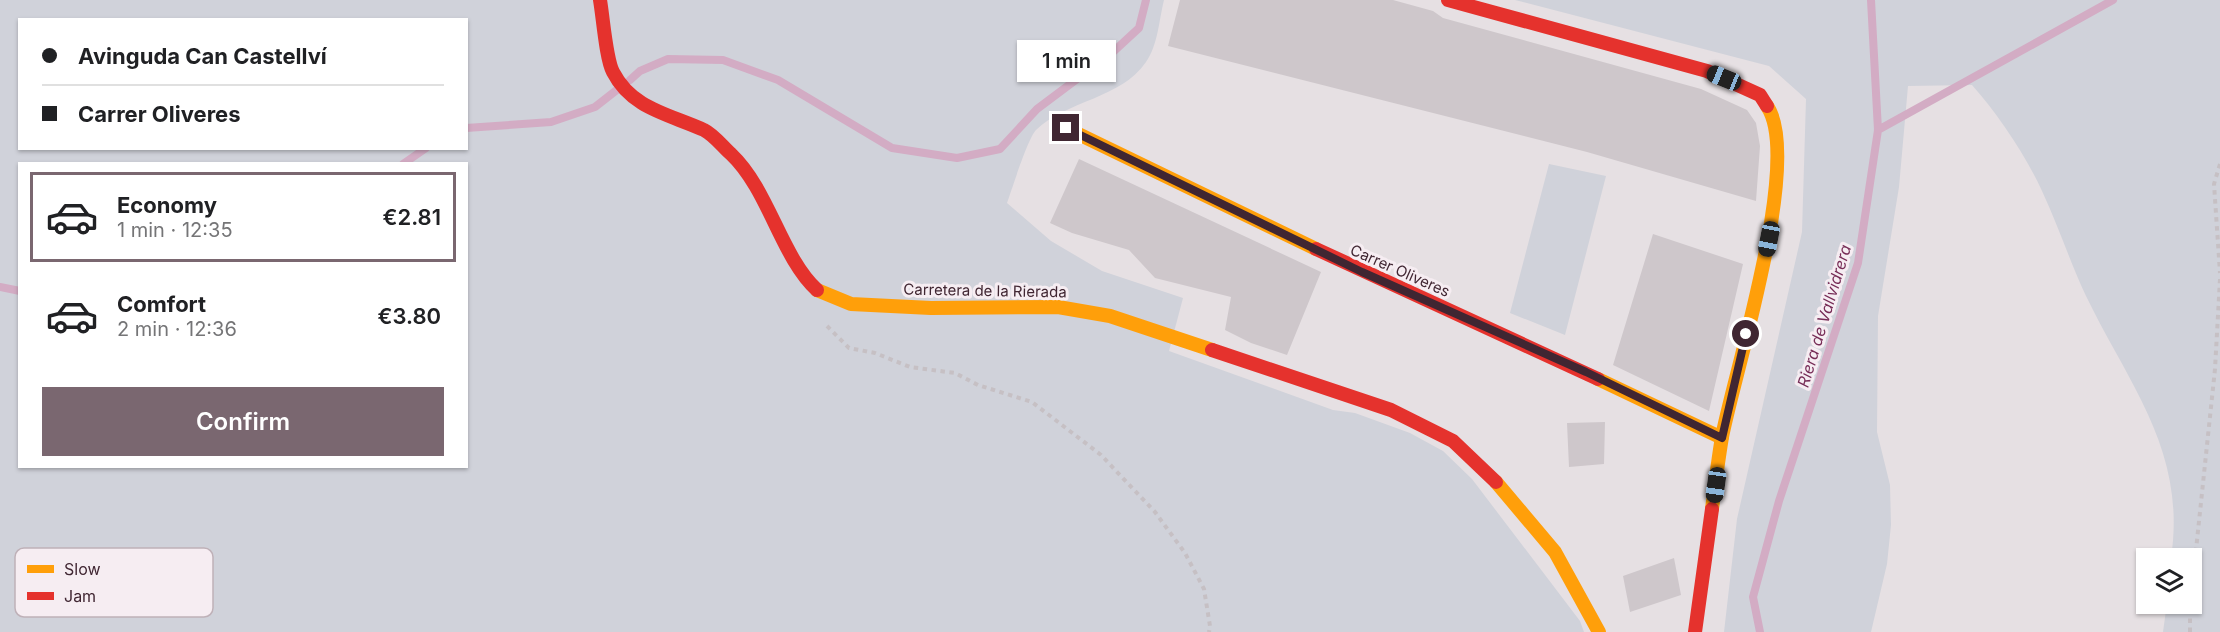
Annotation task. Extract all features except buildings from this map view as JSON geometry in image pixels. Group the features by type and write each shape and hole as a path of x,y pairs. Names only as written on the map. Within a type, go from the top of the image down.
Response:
{"street":[{"path":"600,0 612,71 633,99 664,115 706,131 734,157 760,194 804,275 816,289"},
{"path":"1448,0 1707,71 1751,90 1765,100 1770,108 1777,126 1779,145 1773,218 1722,438 1695,632"},
{"name":"Carrer Oliveres","path":"1066,128 1362,272 1586,372 1722,438"},
{"name":"Carretera de la Rierada","path":"816,289 851,304 931,308 1058,307 1110,316 1391,410 1453,441 1490,475 1555,552 1599,632"}],"path":[{"path":"2220,164 2214,184 2220,273"},
{"path":"2196,548 2215,369 2220,279"},
{"path":"816,289 819,309 829,330 849,348 875,353 910,367 955,373 978,386 1032,402 1101,455 1155,512 1185,553 1204,589 1209,632"},
{"path":"2190,614 2190,632"}],"shaded area":[{"path":"0,0 1164,0 1156,40 1146,62 1123,84 1063,112 1036,130 1007,203 1051,241 1102,271 1183,298 1169,351 1333,410 1355,413 1410,433 1443,451 1472,479 1580,621 1584,632 0,632"},
{"path":"1515,0 2220,0 2220,632 2163,632 2165,614 2202,614 2202,548 2172,548 2174,520 2171,484 2151,420 2086,296 2048,204 2028,164 1992,109 1972,85 1908,86 1899,187 1878,316 1877,432 1890,485 1891,525 1887,564 1871,632 1724,632 1737,519 1802,232 1806,99 1769,66"},
{"path":"1549,164 1606,176 1565,335 1510,313"}],"waterway":[{"path":"630,80 640,71 668,59 723,60 778,80 892,148 957,158 1000,149 1037,109 1113,52 1139,28 1146,0"},
{"name":"Riera de Vallvidrera","path":"1760,632 1753,597 1779,501 1858,263 1878,130 1871,0"},
{"path":"1878,130 2113,0"},
{"path":"468,128 551,122 595,107 618,89"},
{"path":"406,162 423,150"},
{"path":"0,287 18,291"}],"traffic: slow":[{"path":"1712,509 1722,437 1763,266 1772,216 1777,171 1776,133 1767,106"},
{"path":"1066,128 1316,249"},
{"path":"817,290 851,304 931,308 1058,307 1110,316 1212,350"},
{"path":"1598,379 1722,438"},
{"path":"1496,482 1555,552 1599,632"}],"traffic: jam":[{"path":"600,0 608,58 621,84 630,94 653,109 708,132 731,154 755,186 794,260 817,290"},
{"path":"1448,0 1707,71 1760,95 1767,106"},
{"path":"1316,249 1598,379"},
{"path":"1212,350 1391,410 1453,441 1496,482"},
{"path":"1695,632 1712,509"}],"route":[{"path":"1066,128 1362,272 1586,372 1722,438 1746,334"}]}
